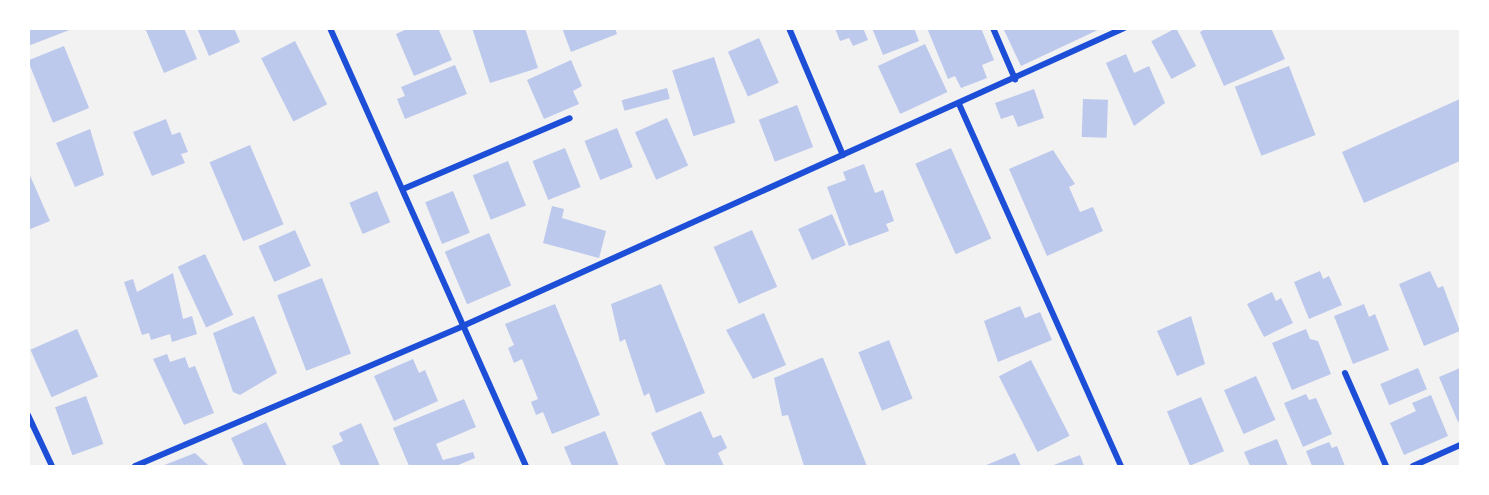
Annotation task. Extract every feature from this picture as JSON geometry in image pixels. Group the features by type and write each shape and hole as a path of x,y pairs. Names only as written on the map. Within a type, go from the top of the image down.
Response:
{"street":[{"path":"330,28 465,325 526,466"},
{"path":"789,28 843,155"},
{"path":"993,28 1015,79"},
{"path":"135,466 465,325 1124,28"},
{"path":"959,104 1121,466"},
{"path":"403,189 570,118"},
{"path":"1345,373 1386,466"},
{"path":"28,415 52,466"},
{"path":"1413,466 1461,445"}],"building":[{"path":"28,28 72,28 72,29 28,46"},
{"path":"145,28 184,28 197,59 164,73"},
{"path":"197,28 234,28 240,42 209,56"},
{"path":"409,28 438,28 452,60 414,76 396,34"},
{"path":"472,28 525,28 538,68 490,83"},
{"path":"562,28 615,28 617,34 571,52"},
{"path":"835,28 863,28 868,40 853,46 849,38 840,41"},
{"path":"872,28 914,28 919,41 883,55"},
{"path":"927,28 981,28 994,60 982,65 987,78 961,88 955,76 948,79"},
{"path":"1003,28 1102,28 1021,66"},
{"path":"1176,28 1196,66 1171,79 1151,41"},
{"path":"1207,28 1271,28 1285,59 1224,86 1200,32"},
{"path":"759,38 779,83 748,97 728,52"},
{"path":"295,41 327,104 293,122 261,58"},
{"path":"925,44 947,92 900,114 878,66"},
{"path":"64,46 89,108 53,123 28,61"},
{"path":"1126,54 1134,73 1149,66 1165,103 1134,126 1106,63"},
{"path":"714,57 735,123 693,136 672,71"},
{"path":"571,60 582,86 573,91 579,104 544,119 527,80"},
{"path":"455,65 467,94 405,119 397,99 405,96 401,87"},
{"path":"1289,66 1316,135 1261,156 1235,87"},
{"path":"667,88 670,99 624,111 622,100"},
{"path":"1034,89 1044,118 1018,127 1013,115 1001,119 995,103"},
{"path":"1083,99 1108,100 1107,138 1082,137"},
{"path":"1460,99 1460,161 1364,203 1342,152"},
{"path":"797,105 813,147 775,162 759,120"},
{"path":"667,118 688,166 656,180 635,132"},
{"path":"166,119 172,135 180,132 188,152 181,154 185,163 152,176 133,132"},
{"path":"617,128 633,167 600,180 585,141"},
{"path":"90,129 104,175 75,187 56,143"},
{"path":"250,145 284,224 243,241 209,162"},
{"path":"565,148 581,187 548,200 533,161"},
{"path":"951,148 991,238 956,254 915,164"},
{"path":"1053,150 1075,184 1069,187 1080,212 1093,207 1103,231 1047,256 1009,169"},
{"path":"508,161 526,206 491,220 473,175"},
{"path":"864,164 875,193 883,190 894,221 886,224 889,231 849,246 827,187 846,180 843,172"},
{"path":"28,171 50,221 28,230"},
{"path":"377,191 390,222 363,234 349,203"},
{"path":"453,191 470,233 442,244 425,202"},
{"path":"552,206 564,209 562,218 606,231 599,258 543,243"},
{"path":"832,214 846,245 812,260 798,229"},
{"path":"295,230 311,266 274,282 258,246"},
{"path":"752,230 777,287 739,304 714,247"},
{"path":"489,233 511,285 467,304 445,252"},
{"path":"205,254 233,315 206,327 178,267"},
{"path":"1320,271 1323,279 1329,276 1342,305 1309,319 1294,282"},
{"path":"1430,271 1438,288 1443,286 1460,331 1424,346 1399,284"},
{"path":"173,273 183,319 192,316 197,334 172,342 170,334 151,340 149,333 142,335 124,282 133,279 137,292"},
{"path":"322,278 351,354 306,371 277,295"},
{"path":"661,284 705,393 656,413 649,393 644,396 625,339 620,342 611,304"},
{"path":"1272,292 1276,301 1281,298 1293,323 1264,337 1247,304"},
{"path":"555,304 600,415 552,434 543,412 536,415 531,402 538,399 522,359 514,363 508,348 514,345 505,324"},
{"path":"1364,304 1369,317 1375,314 1389,350 1353,364 1334,316"},
{"path":"1020,306 1025,318 1040,312 1052,340 998,362 984,321"},
{"path":"764,313 786,365 753,379 726,330"},
{"path":"254,316 277,373 240,395 233,392 213,333"},
{"path":"1191,316 1205,364 1177,376 1157,331"},
{"path":"77,329 98,377 52,397 30,350"},
{"path":"1306,329 1310,339 1318,341 1331,374 1292,390 1272,343"},
{"path":"889,340 913,398 882,411 858,352"},
{"path":"167,354 170,362 185,357 189,368 195,366 214,413 184,425 153,359"},
{"path":"823,358 867,466 804,466 788,415 782,416 774,378"},
{"path":"413,359 419,373 425,370 438,401 394,421 374,376"},
{"path":"1031,360 1070,436 1038,452 999,376"},
{"path":"1418,368 1427,389 1389,405 1380,384"},
{"path":"1460,368 1460,421 1458,422 1439,377"},
{"path":"1256,376 1276,420 1244,434 1224,390"},
{"path":"1306,394 1309,400 1316,398 1332,434 1303,447 1284,403"},
{"path":"1431,395 1448,436 1404,455 1390,423 1416,411 1412,403"},
{"path":"86,396 103,444 72,455 55,407"},
{"path":"1201,397 1224,451 1190,466 1167,411"},
{"path":"464,399 476,427 436,444 443,460 473,452 475,458 456,466 409,466 393,428"},
{"path":"701,411 713,438 721,435 727,448 718,453 724,466 666,466 651,433"},
{"path":"266,422 287,466 244,466 231,438"},
{"path":"361,423 380,466 341,466 332,446 343,441 339,433"},
{"path":"605,431 619,466 572,466 564,447"},
{"path":"1277,439 1288,466 1250,466 1244,452"},
{"path":"1329,442 1332,448 1337,446 1345,466 1312,466 1306,451"},
{"path":"195,453 209,466 162,466"},
{"path":"1015,453 1021,466 984,466"},
{"path":"1080,455 1084,466 1051,466"}]}
